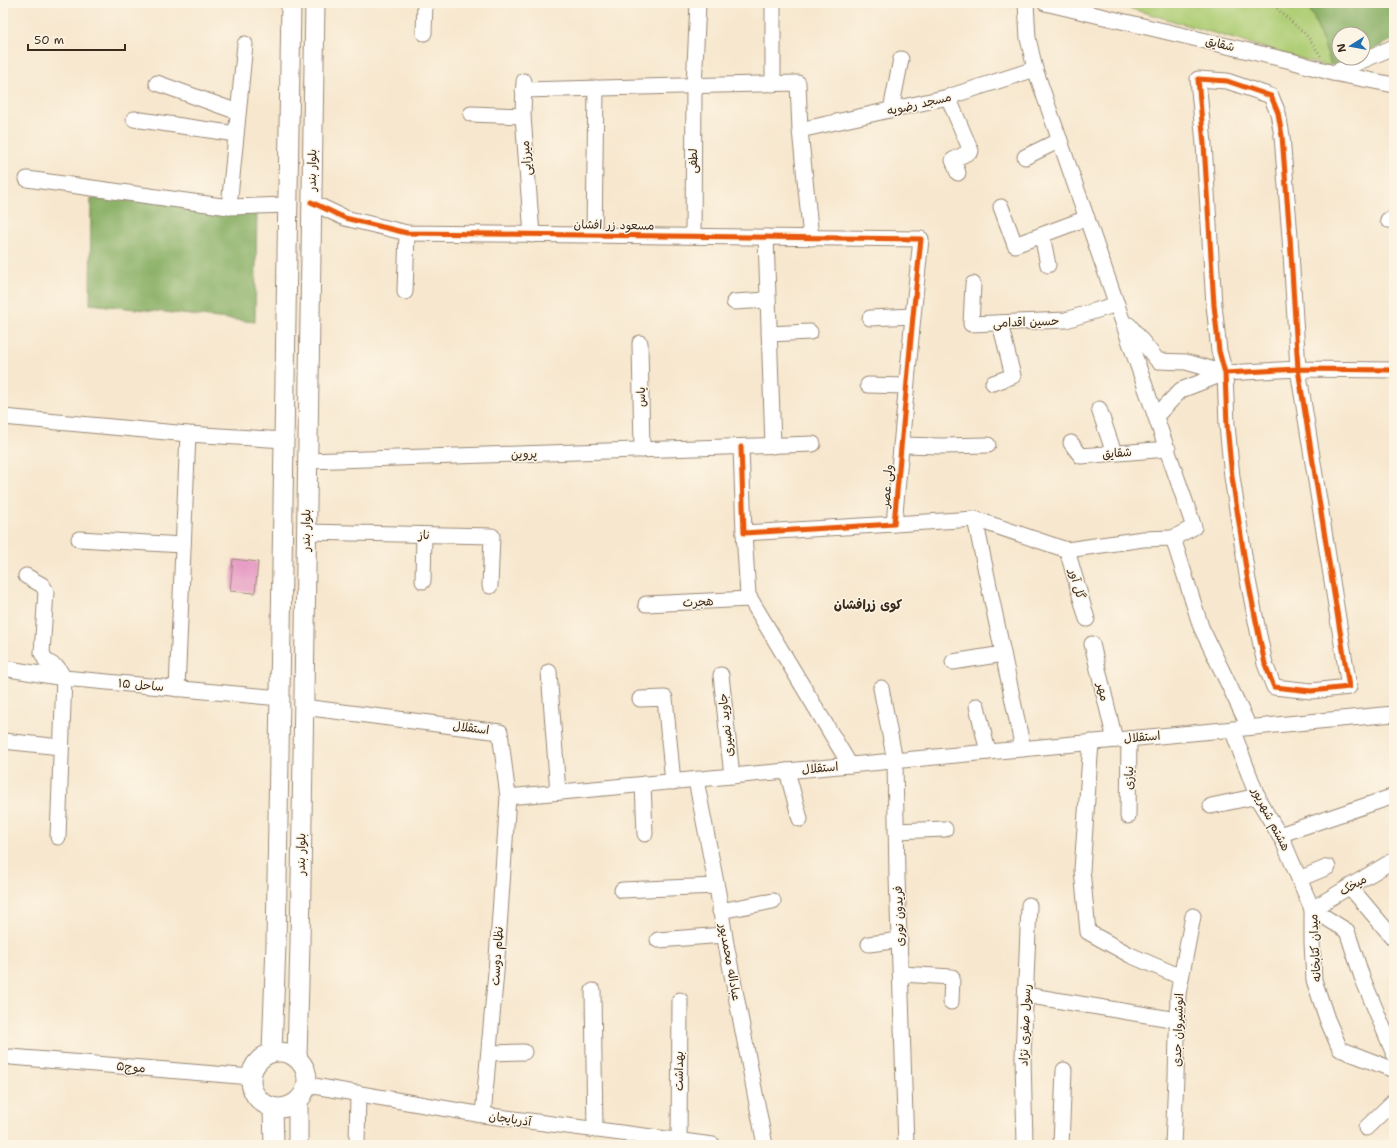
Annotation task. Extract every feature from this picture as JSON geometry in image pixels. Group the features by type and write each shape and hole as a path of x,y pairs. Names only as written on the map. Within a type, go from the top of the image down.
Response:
{"main road":[{"name":"بلوار بندر","path":"272,1052 276,944 291,3"},
{"name":"بلوار بندر","path":"297,1057 315,3"},
{"path":"272,1052 285,1052 297,1057 304,1065 307,1074 308,1085 304,1094 298,1102 286,1108 273,1109 264,1104 256,1097 252,1088 251,1077 254,1066 262,1057 272,1052"},
{"path":"298,1102 298,1145"},
{"path":"273,1109 274,1145"}],"street":[{"path":"424,33 426,3"},
{"name":"لطفی","path":"693,236 694,86 698,3"},
{"path":"773,3 773,84"},
{"path":"894,524 975,519 1066,550 1143,539 1173,538 1194,527 1035,69 1028,38 1026,3"},
{"name":"شقایق","path":"1045,3 1065,6 1333,72 1394,85"},
{"path":"229,207 245,44"},
{"path":"1333,72 1394,47"},
{"path":"891,110 901,59"},
{"name":"مسجد رضویه","path":"800,130 948,98 1035,69"},
{"path":"1198,79 1227,81 1271,96 1278,113 1282,136 1290,236 1298,369 1349,687 1311,690 1274,687 1265,664 1238,522 1227,425 1225,373 1219,351 1214,305 1204,144 1198,79"},
{"path":"157,83 238,112"},
{"path":"594,235 596,88 798,83 800,130 811,238"},
{"name":"میرزایی","path":"532,234 523,116 523,85 596,88"},
{"path":"948,98 971,151 953,160 958,173"},
{"path":"471,114 523,116"},
{"path":"134,119 236,134"},
{"path":"1025,157 1060,140"},
{"path":"27,178 229,207 288,205"},
{"name":"مسعود زر افشان","path":"312,202 345,218 407,233 922,239"},
{"path":"1001,207 1015,244 1087,218"},
{"path":"405,292 407,233"},
{"path":"1042,235 1048,265"},
{"path":"766,237 773,446"},
{"name":"ولی عصر","path":"744,533 894,524 906,386 922,239"},
{"name":"حسین اقدامی","path":"973,284 971,324 1066,320 1119,310"},
{"path":"734,302 768,300"},
{"path":"1119,310 1158,361 1186,362 1225,373"},
{"path":"870,318 913,316"},
{"path":"993,383 1013,376 1000,323"},
{"path":"769,334 810,332"},
{"name":"یاس","path":"640,344 642,450"},
{"path":"1156,416 1181,390 1225,373 1298,369 1394,370"},
{"path":"868,386 906,386"},
{"path":"1099,409 1114,453"},
{"path":"3,417 188,434 284,440"},
{"path":"177,689 188,434"},
{"name":"شقایق","path":"1071,443 1081,456 1168,449"},
{"path":"813,444 741,447 748,595 850,765"},
{"path":"901,445 942,446 988,444"},
{"name":"پروین","path":"307,461 741,447"},
{"path":"975,519 1023,748"},
{"name":"ناز","path":"306,532 492,536 490,586"},
{"path":"423,581 424,535"},
{"path":"1173,538 1201,627 1249,727"},
{"path":"79,539 183,545"},
{"name":"گل آور","path":"1066,550 1087,619"},
{"path":"26,576 42,585 46,591 42,653 46,661 58,668 64,678 58,837"},
{"name":"هجرت","path":"646,604 750,599"},
{"name":"مهر","path":"1092,644 1122,739"},
{"path":"953,662 1003,654"},
{"name":"ساحل ۱۵","path":"3,668 64,678 280,698"},
{"path":"548,672 558,792"},
{"name":"جاوید نصیری","path":"721,674 732,776"},
{"name":"فریدون نوری","path":"881,688 895,761 906,1145"},
{"path":"640,699 665,698 673,782"},
{"path":"976,706 988,752"},
{"name":"استقلال","path":"303,707 500,732 508,797 1394,714"},
{"name":"هشتم شهریور","path":"1232,729 1259,801 1279,835 1312,909"},
{"name":"نیازی","path":"1122,739 1128,816"},
{"path":"3,741 61,746"},
{"path":"1091,742 1082,870 1088,932 1130,955 1181,977"},
{"path":"787,771 800,819"},
{"name":"عباداله محمدپور","path":"696,780 724,935 765,1145"},
{"path":"643,784 645,834"},
{"path":"1211,806 1258,796"},
{"path":"1279,835 1394,796"},
{"name":"نظام دوست","path":"483,1115 508,797"},
{"path":"896,831 945,829"},
{"name":"میخک","path":"1312,909 1394,860"},
{"path":"1299,879 1328,866"},
{"path":"622,890 716,886"},
{"path":"1350,887 1394,939"},
{"path":"720,911 773,901"},
{"name":"رسول صفری نژاد","path":"1025,1145 1023,1057 1029,905"},
{"name":"میدان کتابخانه","path":"1312,909 1347,931 1362,977 1394,1054"},
{"name":"میدان کتابخانه","path":"1312,909 1314,980 1327,1019 1340,1049 1394,1070"},
{"name":"انوشیروان جدی","path":"1173,1145 1178,994 1193,916"},
{"path":"658,940 724,935"},
{"path":"869,944 900,940"},
{"path":"901,974 952,977 951,1002"},
{"path":"593,991 602,1136"},
{"path":"1025,996 1177,1020"},
{"name":"بهداشت","path":"679,1142 680,1000"},
{"path":"489,1053 524,1052"},
{"name":"موج۵","path":"11,1057 251,1077"},
{"path":"1061,1145 1064,1070"},
{"name":"آذربایجان","path":"308,1085 602,1136 712,1145"},
{"path":"357,1145 358,1093"},
{"path":"1366,1128 1394,1101"}],"path":[{"path":"1271,3 1308,38 1333,72"}],"green space":[{"path":"1112,3 1306,3 1313,15 1331,64 1329,67"},
{"path":"1306,3 1394,3 1394,39 1371,51 1371,26 1331,26 1331,64 1313,15"},
{"path":"91,198 257,209 255,322 90,304"}],"building":[{"path":"233,559 258,562 255,593 230,591"}],"cycle path":[{"path":"1225,373 1298,369 1282,136 1278,113 1271,96 1227,81 1198,79 1204,144 1214,305 1219,351 1225,373 1227,425 1232,477 1247,575 1265,664 1274,687 1311,691 1349,687 1298,369 1394,370"},
{"path":"311,202 345,218 407,233 921,239 894,524 744,533 741,447"}],"district":[{"name":"کوی زرافشان","path":"868,604"}]}
